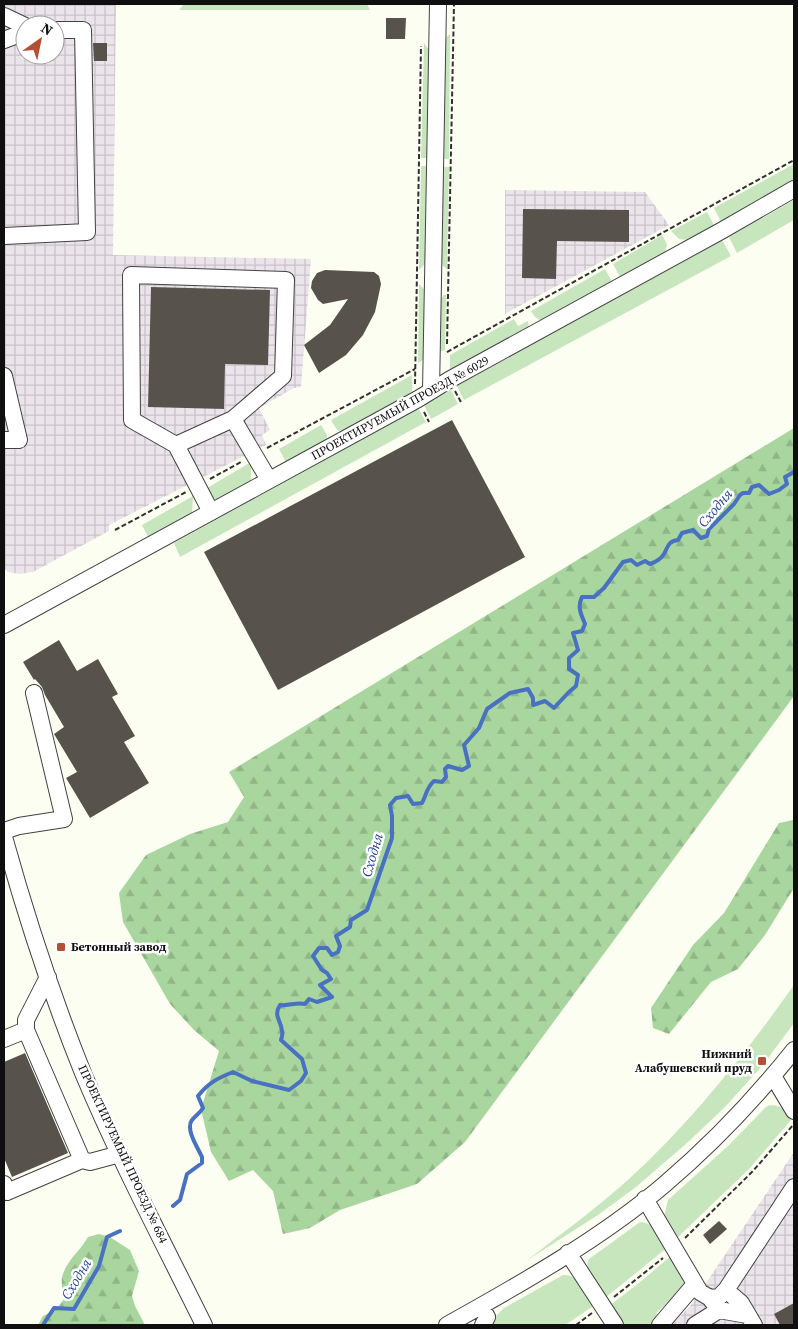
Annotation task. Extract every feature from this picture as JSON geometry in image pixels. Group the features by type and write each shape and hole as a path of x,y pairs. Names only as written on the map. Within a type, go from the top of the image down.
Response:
{"street":[{"path":"431,390 438,4"},
{"path":"4,236 87,232 84,30 65,30"},
{"name":"ПРОЕКТИРУЕМЫЙ ПРОЕЗД № 6029","path":"4,625 722,231 794,189"},
{"path":"176,444 233,419 283,376 286,280 130,275 132,420 176,444 211,512"},
{"path":"4,376 19,440 4,440"},
{"path":"233,419 270,480"},
{"path":"4,831 19,826 64,819 34,693"},
{"name":"ПРОЕКТИРУЕМЫЙ ПРОЕЗД № 684","path":"4,837 48,977 83,1072 120,1154 204,1325"},
{"path":"48,977 26,1020 26,1030 82,1160"},
{"path":"4,1040 26,1030"},
{"path":"449,1325 568,1253 664,1185 736,1118 794,1050"},
{"path":"773,1076 794,1112"},
{"path":"4,1184 7,1192 82,1160 90,1162 120,1154"},
{"path":"695,1325 726,1290 794,1187"},
{"path":"645,1199 700,1292 714,1304 750,1320"},
{"path":"568,1253 615,1325"},
{"path":"660,1325 695,1284"},
{"path":"726,1290 741,1304 750,1320"},
{"path":"481,1306 487,1317 484,1325"}],"path":[{"path":"454,4 447,352 794,160"},
{"path":"414,391 421,46"},
{"path":"453,387 462,404"},
{"path":"421,405 429,422"},
{"path":"576,1325 637,1280 674,1248 753,1171 794,1124"}],"shaded area":[{"path":"4,4 116,4 113,255 311,259 301,387 294,388 259,408 270,430 262,435 266,445 109,525 109,531 33,572 19,574 8,572 4,569"},
{"path":"505,190 645,192 669,225 505,314"},
{"path":"794,1152 794,1325 672,1325 691,1305"}],"green space":[{"path":"184,4 367,4 370,10 179,10"},
{"path":"450,34 449,159 443,159 445,38"},
{"path":"424,43 429,50 427,158 421,158"},
{"path":"794,164 794,180 721,222 714,208"},
{"path":"421,166 427,166 425,264 419,270"},
{"path":"442,167 449,167 447,269 441,261"},
{"path":"794,200 794,220 737,253 729,237"},
{"path":"707,212 714,225 689,240 679,239 671,231"},
{"path":"662,235 667,244 665,253 620,277 613,264"},
{"path":"722,240 731,256 464,400 457,386"},
{"path":"605,269 611,283 541,321 531,311"},
{"path":"419,284 426,291 423,360 418,363"},
{"path":"446,295 445,350 439,352 441,299"},
{"path":"514,319 518,326 528,321 529,328 450,370 450,355"},
{"path":"412,375 412,392 341,431 337,430 331,420"},
{"path":"451,390 458,404 431,419 424,405"},
{"path":"418,408 426,422 180,557 174,543"},
{"path":"321,425 327,435 327,439 286,462 279,449"},
{"path":"794,428 794,696 465,1142 417,1184 340,1210 310,1228 283,1234 273,1191 253,1170 229,1181 211,1152 201,1109 219,1051 194,1030 170,1004 123,922 119,893 146,855 190,834 228,822 244,797 229,772"},
{"path":"251,462 251,481 217,500 202,491"},
{"path":"193,496 192,514 148,537 142,525"},
{"path":"794,820 794,888 765,935 738,969 711,982 669,1034 653,1028 651,1008 693,945 724,913 779,823"},
{"path":"794,985 794,1023 763,1065 724,1108 636,1187 598,1215 526,1261 579,1221 630,1178 675,1134 737,1061"},
{"path":"770,1105 783,1109 788,1113 791,1120 750,1168 676,1239 664,1217 668,1200"},
{"path":"640,1222 653,1227 668,1247 605,1298 589,1274 587,1264 589,1259"},
{"path":"99,1234 110,1237 130,1250 139,1271 132,1296 145,1325 38,1325 43,1316 57,1309 64,1299 62,1280 68,1264 88,1237"},
{"path":"673,1254 687,1281 680,1292 657,1312 655,1322 651,1325 623,1325 609,1306"},
{"path":"563,1275 578,1281 595,1305 565,1325 491,1325 504,1308"}],"building":[{"path":"386,18 406,18 405,39 386,39"},
{"path":"93,43 107,43 107,61 94,61"},
{"path":"523,209 629,210 629,242 557,241 556,279 522,278"},
{"path":"325,270 374,272 379,276 381,284 375,312 363,335 346,355 319,373 304,345 330,325 348,299 323,304 318,300 311,288 312,281 317,273"},
{"path":"151,287 270,290 268,365 225,364 224,409 148,407"},
{"path":"452,420 525,557 278,690 204,552"},
{"path":"59,640 77,671 98,659 118,694 112,697 135,736 124,742 149,783 90,818 66,778 77,772 54,734 64,727 42,687 34,680 23,662"},
{"path":"25,1053 68,1153 12,1177 4,1158 4,1062"},
{"path":"719,1221 727,1229 710,1244 703,1235"},
{"path":"794,1303 794,1325 780,1325 774,1314"}],"waterway":[{"name":"Сходня","path":"173,1206 180,1200 187,1174 202,1163 202,1157 190,1128 192,1120 203,1108 198,1096 210,1084 233,1072 252,1081 289,1090 301,1081 306,1073 302,1059 281,1040 282,1033 277,1012 280,1005 305,1004 309,999 317,1002 332,997 320,985 331,979 322,970 313,956 319,948 327,948 332,955 338,952 340,946 336,936 350,927 351,920 367,910 392,838 390,805 396,798 408,796 413,804 422,803 431,784 434,781 442,782 446,777 445,769 448,766 462,770 469,766 464,745 479,728 487,709 510,693 528,689 533,698 533,705 545,701 554,708 576,686 578,675 569,669 569,658 578,650 573,633 582,631 585,624 580,610 582,597 594,597 604,588 623,562 631,560 637,565 645,561 650,564 660,559 670,543 678,540 682,533 693,530 701,538 707,536 709,529 734,504 740,495 749,493 752,487 759,485 769,494 779,490 787,484 785,477 794,472"},
{"name":"Сходня","path":"43,1325 54,1308 74,1309 99,1266 107,1237 120,1231"}],"place":[{"name":"Бетонный завод","path":"61,947"},
{"name":"Нижний Алабушевский пруд","path":"762,1061"}]}
